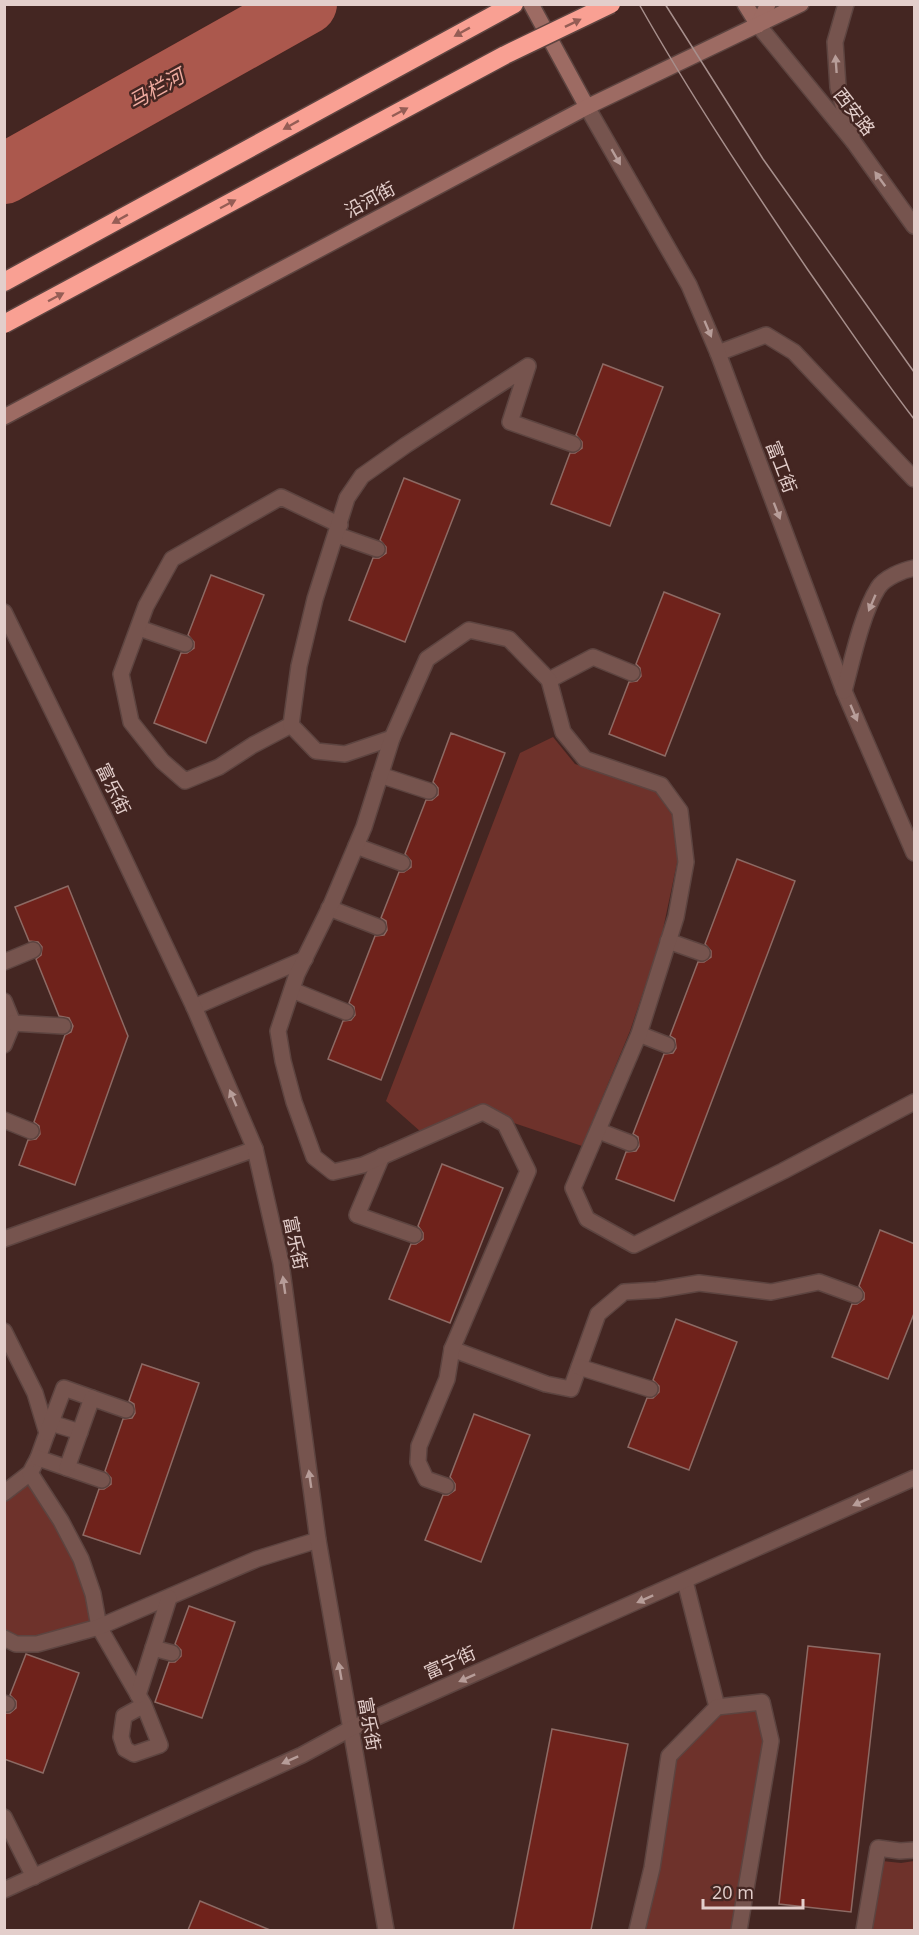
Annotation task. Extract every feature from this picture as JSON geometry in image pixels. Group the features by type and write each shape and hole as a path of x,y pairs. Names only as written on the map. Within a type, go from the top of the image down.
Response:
{"highway":[{"path":"4,282 514,4"},
{"path":"4,324 505,55 611,4"}],"main road":[{"path":"531,4 587,107"},
{"path":"745,4 758,25"},
{"path":"758,25 768,4"},
{"name":"沿河街","path":"4,417 587,107 801,4"}],"street":[{"path":"846,4 835,42 838,87 853,141"},
{"name":"西安路","path":"758,25 853,141 915,226"},
{"name":"富工街","path":"587,107 689,285 718,353 844,691 915,853"},
{"path":"718,353 766,335 794,352 915,479"},
{"path":"291,725 299,666 315,599 347,498 362,476 528,366 510,422 573,444"},
{"path":"291,725 253,745 219,767 185,782 162,761 131,722 121,674 146,606 172,559 281,497 338,530 377,549"},
{"path":"844,691 862,624 879,586 904,570 915,568"},
{"name":"富乐街","path":"4,612 194,1007 255,1149 281,1263 318,1540 386,1930"},
{"path":"139,628 185,644"},
{"path":"446,1485 426,1479 418,1462 419,1446 447,1379 452,1349 528,1171 505,1124 483,1112 363,1165 333,1172 314,1157 294,1102 283,1061 278,1030 305,959 356,846 392,738 428,659 469,630 509,639 549,680 563,732 585,759 661,785 680,811 686,862 676,917 639,1034 573,1188 587,1219 634,1245 915,1102"},
{"path":"549,680 593,657 632,673"},
{"path":"291,725 316,751 345,754 392,738"},
{"path":"380,775 429,791"},
{"path":"356,846 402,863"},
{"path":"329,908 378,927"},
{"path":"668,941 702,953"},
{"path":"4,962 33,950"},
{"path":"194,1007 305,959"},
{"path":"292,990 346,1012"},
{"path":"4,1001 13,1023 4,1046"},
{"path":"13,1023 63,1026"},
{"path":"639,1034 667,1045"},
{"path":"4,1120 31,1131"},
{"path":"599,1131 630,1143"},
{"path":"4,1239 255,1149"},
{"path":"382,1156 357,1215 414,1235"},
{"path":"452,1349 546,1384 571,1389 597,1314 624,1292 657,1290 699,1283 771,1292 819,1282 855,1295"},
{"path":"4,1331 35,1393 49,1428"},
{"path":"579,1366 650,1389"},
{"path":"4,1493 30,1473 38,1458 64,1388 126,1410"},
{"path":"67,1468 92,1398"},
{"path":"49,1428 80,1432"},
{"path":"38,1458 102,1480"},
{"path":"30,1473 61,1521 81,1559 93,1594 99,1627 141,1700 153,1648 169,1598"},
{"name":"富宁街","path":"4,1890 302,1755 350,1729 915,1478"},
{"path":"4,1638 16,1644 37,1644 99,1627 257,1559 318,1540"},
{"path":"685,1581 717,1707"},
{"path":"153,1648 172,1653"},
{"path":"637,1930 651,1868 669,1756 717,1707 762,1702 771,1741 739,1930"},
{"path":"4,1817 33,1877"},
{"path":"864,1930 878,1848 900,1851 915,1850"}],"shaded area":[{"path":"553,737 575,764 655,790 672,815 678,858 661,939 630,1031 582,1146 508,1121 482,1107 421,1132 386,1101 520,753"},
{"path":"30,1479 79,1561 96,1626 37,1642 5,1635 4,1498"},
{"path":"759,1707 767,1739 736,1930 638,1930 672,1760 717,1710"},
{"path":"882,1861 901,1863 914,1861 914,1930 871,1930"}],"building":[{"path":"603,364 663,387 610,526 551,504 570,453 575,453 582,448 582,442 576,435"},
{"path":"404,478 460,500 405,642 349,620 373,558 379,558 386,553 386,547 380,540"},
{"path":"211,575 264,595 206,743 154,723 181,653 187,653 194,648 194,642 188,635"},
{"path":"664,592 720,614 665,756 609,734 629,682 637,681 641,676 640,668 636,664"},
{"path":"451,733 505,753 381,1080 328,1059 343,1021 351,1020 355,1015 354,1007 349,1003 375,936 384,935 387,930 386,921 381,918 399,872 404,872 411,867 411,861 405,854 426,800 432,800 438,795 438,788 433,782"},
{"path":"737,859 795,881 674,1201 616,1179 626,1152 636,1151 639,1146 638,1137 633,1134 664,1054 673,1053 676,1048 675,1039 670,1036 698,962 704,962 711,957 711,951 705,944"},
{"path":"68,886 128,1036 75,1185 19,1165 28,1140 36,1139 40,1134 39,1126 34,1122 65,1035 71,1032 73,1026 69,1018 59,1016 36,959 41,955 42,947 38,942 29,941 15,907"},
{"path":"442,1164 503,1188 450,1323 389,1299 411,1244 416,1244 423,1239 423,1233 418,1226"},
{"path":"880,1230 915,1244 915,1311 888,1379 832,1357 852,1304 857,1304 864,1299 864,1293 859,1286"},
{"path":"676,1319 737,1342 689,1470 628,1447 647,1398 653,1398 659,1392 659,1386 653,1380"},
{"path":"142,1364 199,1383 140,1554 83,1535 99,1489 104,1489 111,1484 111,1478 105,1471 123,1419 132,1418 135,1413 134,1404 129,1401"},
{"path":"474,1414 530,1435 481,1562 425,1540 443,1495 448,1495 455,1490 455,1484 450,1477"},
{"path":"189,1606 235,1622 202,1718 155,1702 169,1662 175,1662 181,1656 181,1650 175,1644"},
{"path":"808,1646 880,1654 851,1912 779,1904"},
{"path":"26,1654 79,1673 43,1773 4,1759 4,1713 10,1713 16,1708 16,1701 10,1695"},
{"path":"552,1729 628,1744 591,1930 513,1930"},
{"path":"200,1901 270,1930 188,1930"}],"waterway":[{"name":"马栏河","path":"4,174 307,4"}],"tram line":[{"path":"639,4 700,106 764,205 914,419"},
{"path":"665,4 763,159 914,372"}]}
